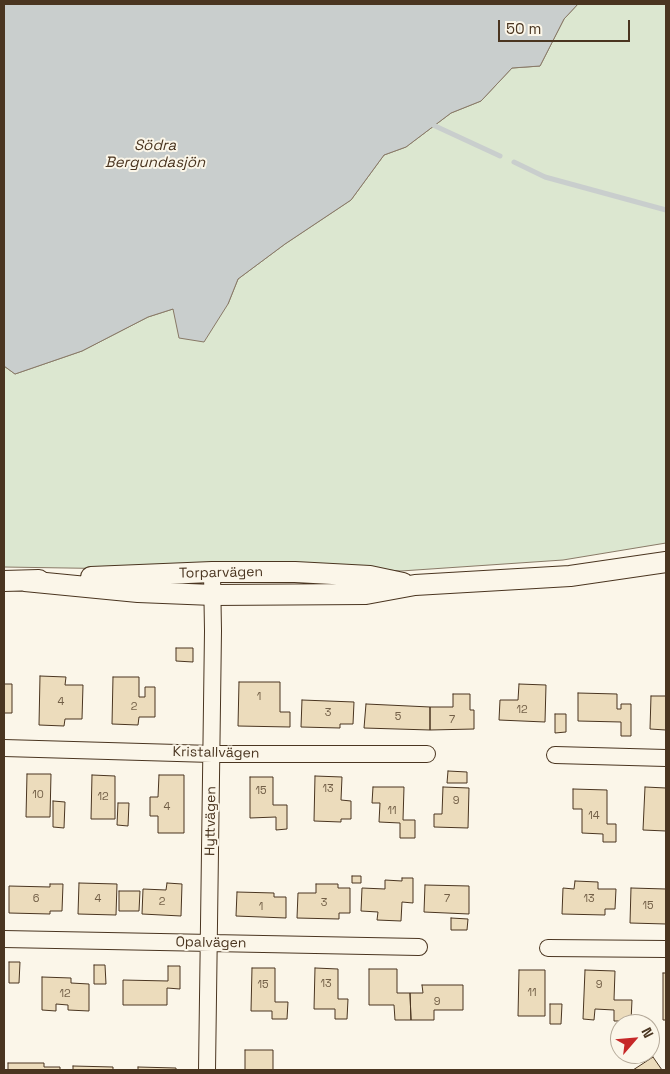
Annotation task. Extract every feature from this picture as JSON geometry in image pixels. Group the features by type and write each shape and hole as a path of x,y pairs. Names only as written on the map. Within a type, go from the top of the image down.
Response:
{"street":[{"name":"Torparvägen","path":"621,569 666,557"},
{"name":"Torparvägen","path":"26,581 138,592 213,595 366,594 415,586 570,576 666,562"},
{"name":"Torparvägen","path":"4,581 212,572 295,572 370,576 415,586"},
{"name":"Hyttvägen","path":"208,1070 212,572"},
{"name":"Kristallvägen","path":"4,748 212,754 428,754"},
{"path":"555,755 666,758"},
{"name":"Opalvägen","path":"4,939 419,947"},
{"path":"548,948 666,949"}],"green space":[{"path":"578,4 666,4 666,543 563,560 401,571 306,564 130,569 4,567 4,366 15,374 82,351 148,317 173,309 228,304 238,279 285,244 351,200 384,155 406,147 451,113 481,101 512,68 540,66 564,19"}],"water":[{"name":"Södra Bergundasjön","path":"4,4 578,4 564,19 540,66 512,68 481,101 451,113 406,147 384,155 351,200 285,244 238,279 228,304 204,342 179,338 173,309 148,317 82,351 15,374 4,366"}],"building":[{"path":"176,648 193,648 193,662 176,661"},
{"path":"40,676 66,677 65,685 83,685 82,719 65,719 64,726 39,725"},
{"path":"113,677 139,677 139,697 145,697 145,687 155,687 155,717 139,717 138,725 112,724"},
{"path":"239,682 280,682 280,712 290,712 290,727 238,726"},
{"path":"4,684 12,684 12,713 4,713"},
{"path":"519,684 546,685 545,722 499,720 500,700 518,700"},
{"path":"578,693 617,694 617,709 621,709 621,704 631,704 631,736 621,736 621,722 578,721"},
{"path":"453,694 470,694 470,710 474,710 474,729 430,730 430,707 453,707"},
{"path":"651,696 666,696 666,730 650,729"},
{"path":"302,700 354,702 353,724 340,724 340,728 301,727"},
{"path":"366,704 430,707 430,730 364,728"},
{"path":"555,714 566,714 566,732 555,733"},
{"path":"448,771 467,772 467,783 447,783"},
{"path":"27,774 51,774 50,817 26,817"},
{"path":"92,775 115,776 115,819 91,819"},
{"path":"159,775 184,775 184,833 158,833 158,816 150,816 150,797 158,797"},
{"path":"315,776 342,777 341,800 351,801 351,819 341,819 341,822 314,821"},
{"path":"250,777 273,777 273,805 287,805 287,829 276,830 276,817 250,818"},
{"path":"373,787 404,787 403,820 415,820 415,838 400,838 400,823 379,822 380,803 372,803"},
{"path":"443,787 469,788 468,828 434,827 434,814 442,814"},
{"path":"645,787 666,788 666,831 643,830"},
{"path":"573,789 607,790 607,824 616,824 616,842 603,842 603,834 582,833 582,809 573,809"},
{"path":"53,801 65,802 64,828 53,827"},
{"path":"118,803 129,803 128,826 117,825"},
{"path":"352,876 361,876 361,883 352,883"},
{"path":"402,878 413,878 413,903 402,902 401,921 377,920 378,912 361,911 362,888 385,889 385,880 402,881"},
{"path":"575,881 598,882 598,889 616,889 615,909 605,909 605,915 562,914 563,888 574,889"},
{"path":"79,883 117,884 116,915 78,914"},
{"path":"167,883 182,884 181,916 142,914 143,889 166,890"},
{"path":"50,884 63,884 62,911 50,911 50,914 9,913 9,886 50,887"},
{"path":"316,884 338,884 338,888 350,888 350,913 339,913 339,919 297,918 298,893 316,893"},
{"path":"425,885 469,886 469,914 424,912"},
{"path":"631,888 666,889 666,924 630,923"},
{"path":"119,891 140,891 139,911 119,911"},
{"path":"237,892 274,893 274,897 286,897 286,918 236,916"},
{"path":"451,918 468,919 467,930 451,930"},
{"path":"9,962 20,962 19,983 9,983"},
{"path":"94,965 105,965 106,984 94,984"},
{"path":"168,966 180,966 180,989 167,988 167,1005 123,1005 123,980 168,981"},
{"path":"252,968 275,968 275,1002 288,1002 287,1019 272,1019 272,1011 251,1011"},
{"path":"315,968 338,969 338,999 348,999 347,1019 335,1019 335,1009 314,1009"},
{"path":"369,969 397,969 397,993 410,993 411,1020 395,1020 394,1005 369,1005"},
{"path":"519,970 545,970 545,1016 518,1016"},
{"path":"585,970 615,971 614,1000 632,1000 631,1014 614,1014 614,1010 595,1009 594,1020 583,1019"},
{"path":"663,973 666,973 666,1020 663,1020"},
{"path":"42,977 71,978 71,983 89,984 89,1011 68,1010 68,1005 56,1004 56,1011 42,1010"},
{"path":"422,985 463,985 463,1010 434,1010 434,1020 411,1020 410,993 423,993"},
{"path":"550,1004 562,1004 561,1024 550,1024"},
{"path":"245,1050 273,1050 273,1070 245,1070"},
{"path":"8,1063 44,1063 44,1067 60,1067 60,1070 8,1070"},
{"path":"642,1064 658,1064 662,1070 633,1070"},
{"path":"73,1066 113,1067 113,1070 73,1070"},
{"path":"138,1067 176,1068 176,1070 138,1070"}],"waterway":[{"path":"433,125 500,156"},
{"path":"514,162 545,177 666,210"}]}
